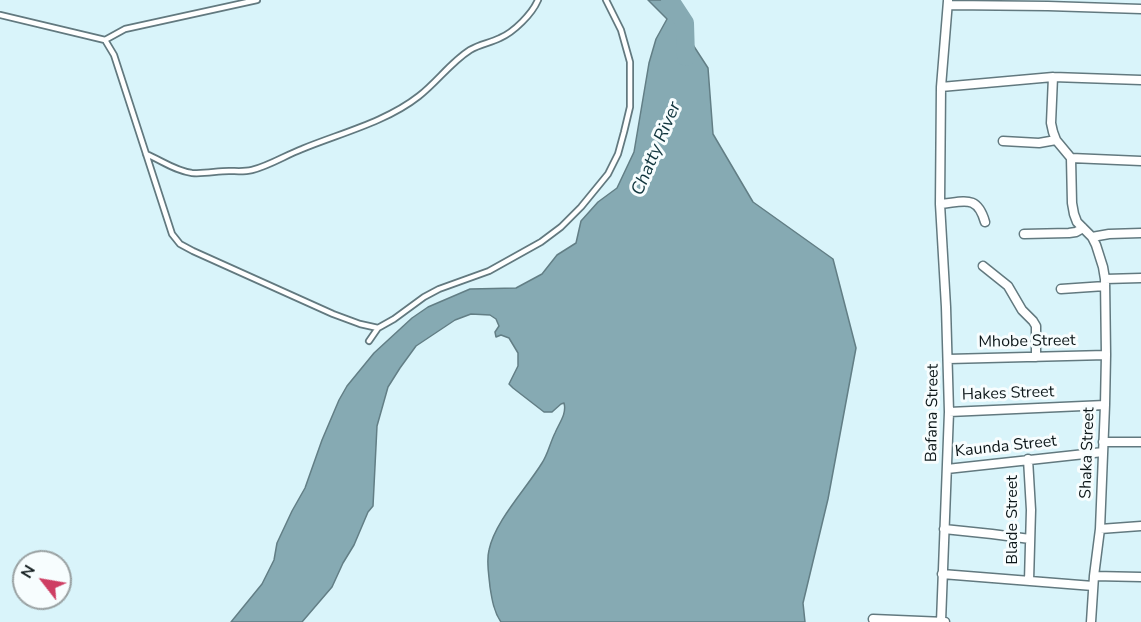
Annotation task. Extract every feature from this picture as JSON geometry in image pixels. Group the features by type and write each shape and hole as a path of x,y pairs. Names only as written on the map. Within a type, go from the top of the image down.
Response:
{"street":[{"path":"948,2 1141,9"},
{"name":"Bafana Street","path":"942,622 949,412 940,204 941,87 948,2"},
{"path":"941,87 1053,77 1141,80"},
{"path":"1053,77 1051,123 1056,140 1071,158 1141,161"},
{"path":"1003,141 1038,143 1056,140"},
{"name":"Shaka Street","path":"1071,158 1072,203 1077,222 1092,237 1096,245 1101,256 1105,282 1105,405 1100,529 1093,581 1091,622"},
{"path":"940,204 966,201 975,203 982,212 985,222"},
{"path":"1024,234 1069,233 1083,228"},
{"path":"1092,237 1141,233"},
{"path":"983,266 1008,286 1022,310 1036,326 1036,357"},
{"path":"1061,289 1141,278"},
{"name":"Mhobe Street","path":"948,359 1106,355"},
{"name":"Hakes Street","path":"949,412 1105,405"},
{"name":"Kaunda Street","path":"947,469 1141,442"},
{"name":"Blade Street","path":"1028,459 1029,581"},
{"path":"1100,529 1141,526"},
{"path":"944,529 1030,539"},
{"path":"942,574 1029,581 1093,581 1141,577"},
{"path":"873,619 942,622"}],"lane":[{"path":"0,15 105,40 125,29 257,0"},
{"path":"146,154 168,166 192,173 250,170 266,165 390,114 418,97 471,50 501,38 522,22 535,8 538,0"},
{"path":"369,341 378,328 424,297 439,289 489,271 541,242 561,227 581,207 608,174 618,154 630,107 630,62 621,30 606,0"},
{"path":"105,40 114,55 172,234 180,244 333,314 378,328"}],"water":[{"path":"648,0 664,0 708,68 713,134 753,202 833,259 856,348 828,499 803,603 805,622 501,622 495,610 491,592 488,564 492,539 504,517 544,460 565,407 564,403 552,412 544,412 513,388 509,384 518,366 518,353 509,338 501,335 496,337 495,332 499,326 496,319 490,315 471,314 455,320 416,346 388,387 377,426 373,506 332,587 302,622 231,622 262,584 274,560 277,543 305,488 339,400 347,386 374,353 412,318 428,307 470,289 516,288 542,274 557,255 576,243 581,221 598,202 617,188 634,152 649,63 656,39 667,19"}],"waterway":[{"name":"Chatty River","path":"670,0 685,23 686,57"}]}
